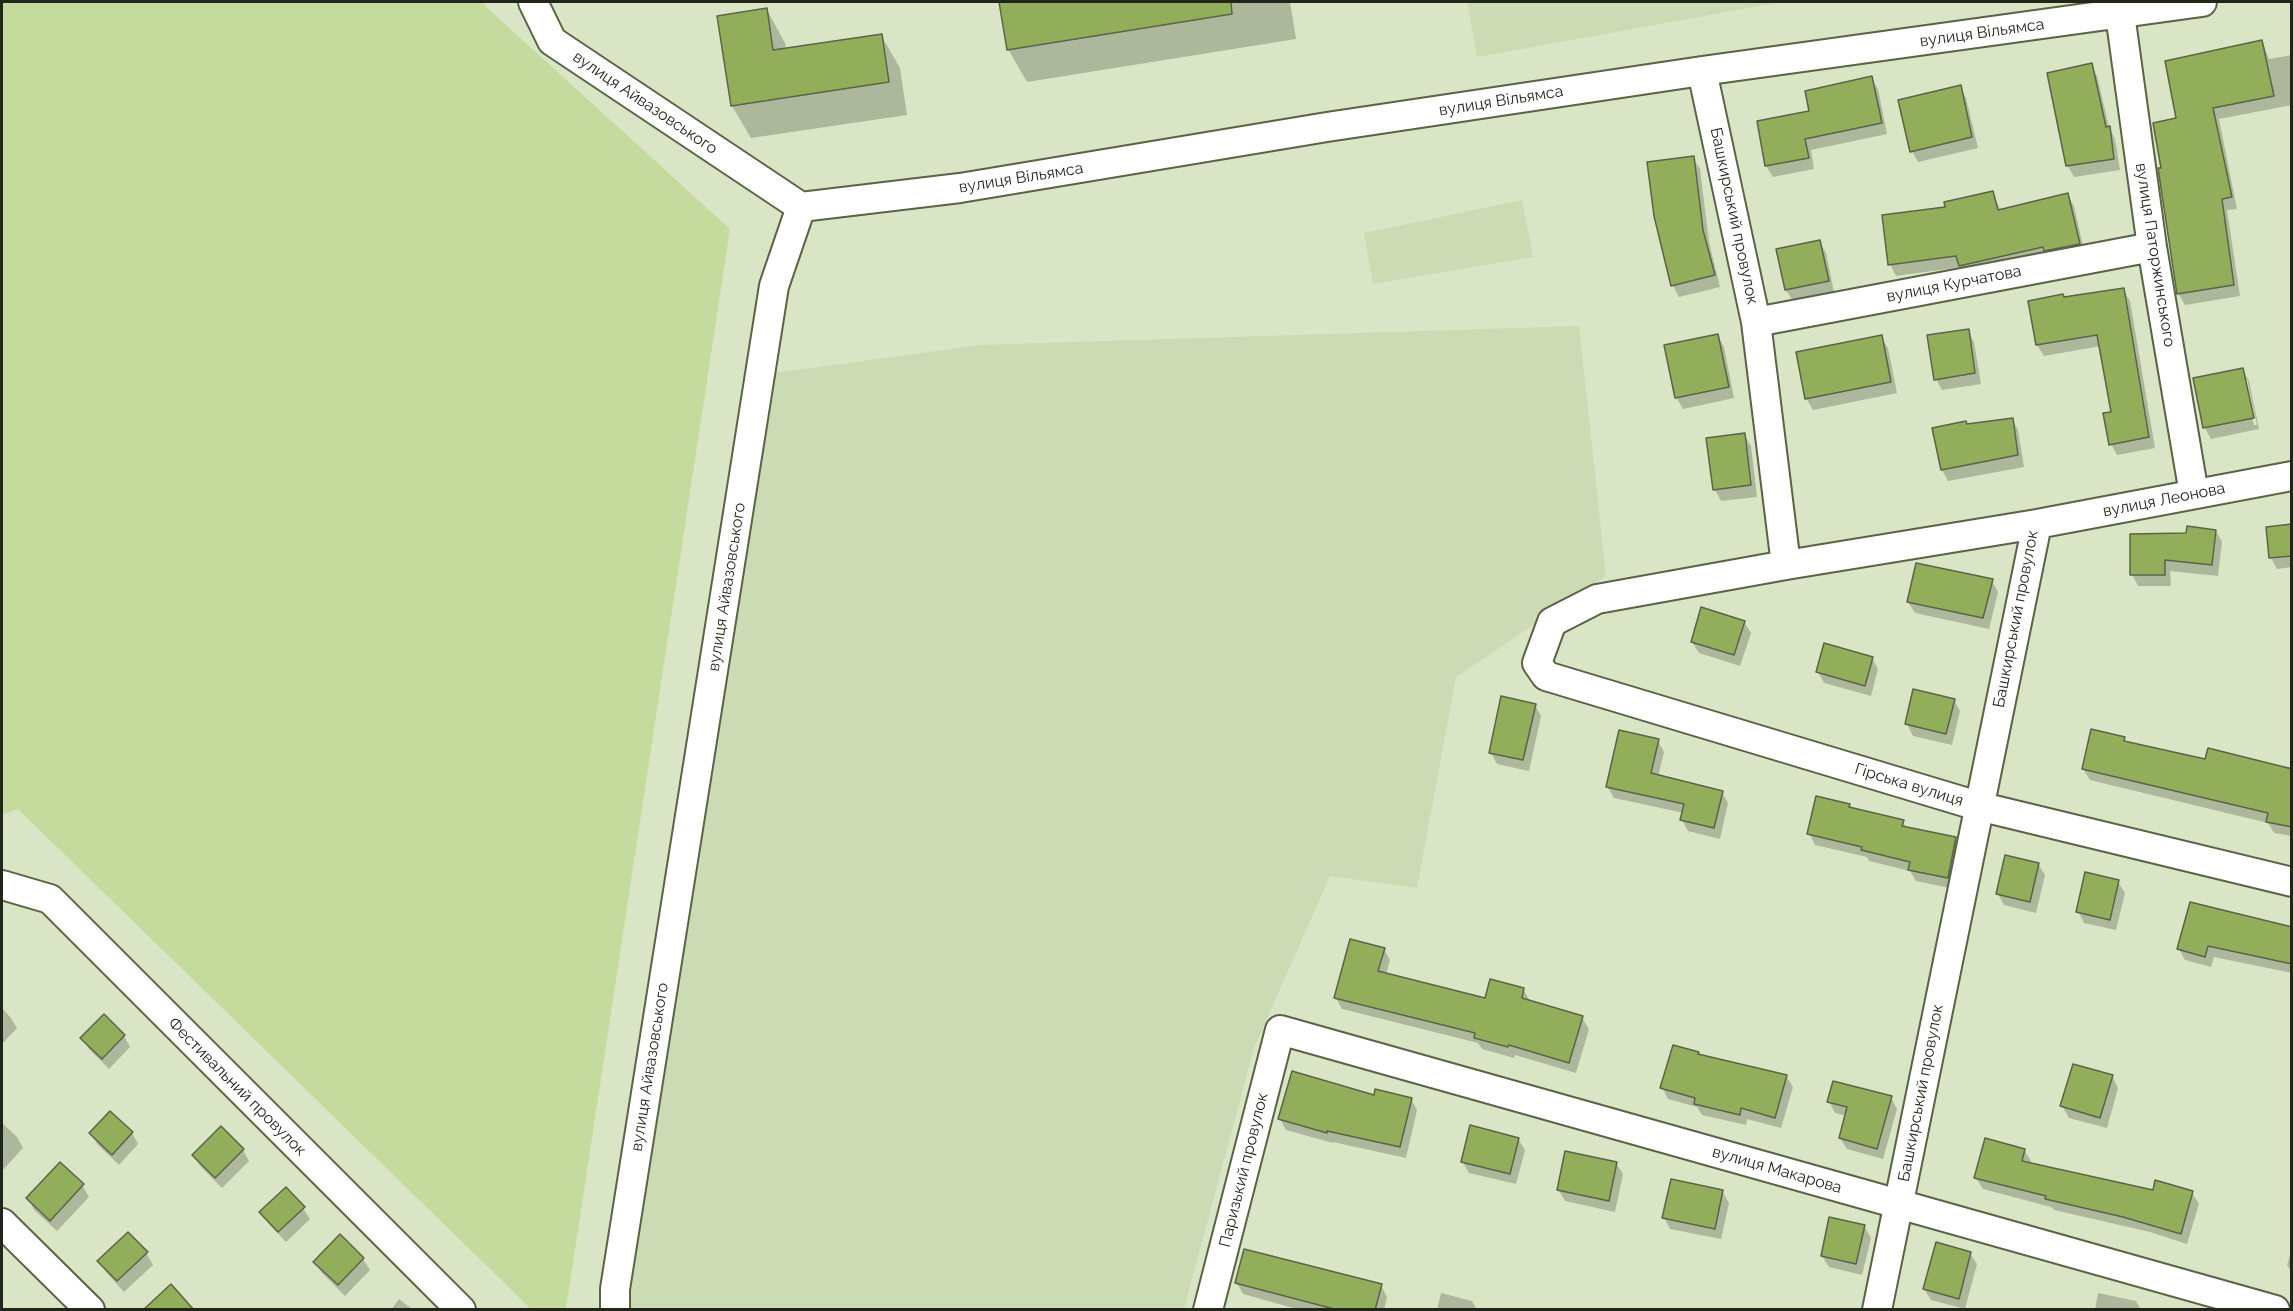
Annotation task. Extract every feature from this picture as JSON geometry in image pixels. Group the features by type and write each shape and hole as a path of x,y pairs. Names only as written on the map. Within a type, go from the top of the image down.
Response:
{"street":[{"name":"вулиця Айвазовського","path":"533,2 552,41 801,207 774,286 615,1289 615,1310"},
{"name":"вулиця Вільямса","path":"801,207 960,188 1327,127 1702,71 2202,2"},
{"name":"вулиця Паторжинського","path":"2120,14 2152,247 2194,494"},
{"name":"Башкирський провулок","path":"1702,71 1756,322 1786,565 2037,524 1877,1310"},
{"name":"вулиця Курчатова","path":"1756,322 2152,247"},
{"name":"вулиця Леонова","path":"2037,524 2292,476"},
{"name":"Гірська вулиця","path":"1786,565 1597,599 1552,622 1537,663 1546,676 1978,806 2292,882"},
{"name":"Фестивальний провулок","path":"2,885 50,899 461,1310"},
{"name":"вулиця Макарова","path":"1280,1030 2275,1310"},
{"name":"Паризький провулок","path":"1208,1310 1280,1030"},
{"path":"2,1223 90,1310"}],"shaded area":[{"path":"2,2 484,2 484,5 730,229 566,1309 531,1309 18,809 2,815"},
{"path":"1467,2 1782,2 1477,57"},
{"path":"1522,200 1533,257 1373,284 1364,233"},
{"path":"1579,326 1606,576 1456,677 1417,888 1330,876 1254,1048 1184,1309 627,1310 775,373 980,345"}],"building":[{"path":"999,2 1231,2 1232,14 1007,50"},
{"path":"767,8 773,50 882,34 889,82 731,106 717,16"},
{"path":"2262,40 2274,96 2213,108 2232,197 2222,199 2234,285 2177,294 2153,123 2176,118 2165,61"},
{"path":"2092,63 2106,127 2110,126 2114,159 2066,166 2047,73"},
{"path":"1872,76 1882,123 1805,139 1809,158 1765,166 1757,121 1809,111 1805,91"},
{"path":"1961,85 1972,137 1910,152 1898,100"},
{"path":"1694,156 1703,230 1715,275 1671,286 1654,216 1647,162"},
{"path":"1993,191 1998,210 2068,193 2080,244 2044,251 2043,247 1959,266 1956,256 1888,265 1882,215 1945,207 1944,202"},
{"path":"1820,240 1829,281 1785,290 1776,249"},
{"path":"2124,288 2149,437 2109,445 2103,413 2111,412 2097,335 2036,345 2028,301 2063,294 2064,297"},
{"path":"1969,329 1975,373 1934,380 1927,335"},
{"path":"1718,334 1729,387 1675,398 1664,345"},
{"path":"1882,335 1891,382 1805,399 1796,352"},
{"path":"2243,368 2254,418 2203,428 2193,378"},
{"path":"2013,418 2018,455 1941,470 1932,428 1966,421 1967,424"},
{"path":"1745,433 1751,485 1713,490 1706,438"},
{"path":"2292,524 2292,556 2269,558 2266,527"},
{"path":"2187,526 2216,530 2212,565 2165,560 2165,575 2130,575 2130,534 2186,533"},
{"path":"1916,563 1993,579 1983,618 1907,602"},
{"path":"1701,607 1745,621 1734,655 1691,642"},
{"path":"1824,643 1873,657 1865,686 1816,672"},
{"path":"1913,689 1955,699 1946,734 1905,724"},
{"path":"1501,696 1536,704 1523,760 1489,753"},
{"path":"2091,729 2125,737 2124,741 2205,759 2208,748 2292,769 2292,827 2266,822 2268,813 2082,769"},
{"path":"1619,730 1659,739 1651,773 1723,791 1714,828 1680,820 1684,804 1606,787"},
{"path":"1816,796 1850,804 1849,807 1904,820 1902,826 1956,837 1948,878 1908,870 1910,862 1861,850 1862,847 1807,834"},
{"path":"2005,855 2039,863 2030,902 1996,894"},
{"path":"2085,872 2119,880 2110,920 2076,912"},
{"path":"2190,902 2292,927 2292,964 2208,946 2205,957 2177,949"},
{"path":"1350,939 1385,948 1378,971 1485,998 1490,979 1524,988 1522,998 1583,1016 1569,1063 1509,1045 1508,1047 1474,1038 1475,1033 1334,998"},
{"path":"104,1014 125,1035 102,1059 80,1038"},
{"path":"1673,1045 1699,1052 1698,1054 1787,1075 1775,1118 1741,1108 1740,1115 1694,1104 1695,1098 1660,1088"},
{"path":"2073,1064 2113,1075 2100,1118 2060,1106"},
{"path":"1292,1071 1374,1095 1375,1089 1412,1098 1400,1147 1327,1131 1327,1133 1278,1119"},
{"path":"1833,1081 1892,1096 1877,1149 1839,1138 1847,1107 1827,1102"},
{"path":"110,1111 133,1132 112,1155 89,1133"},
{"path":"1470,1125 1519,1138 1510,1174 1461,1162"},
{"path":"221,1126 244,1149 215,1178 192,1155"},
{"path":"1985,1138 2025,1149 2022,1161 2153,1190 2155,1180 2193,1191 2181,1234 1974,1178"},
{"path":"1565,1151 1617,1162 1609,1201 1557,1190"},
{"path":"60,1162 84,1184 50,1221 26,1198"},
{"path":"1671,1179 1723,1190 1715,1229 1662,1218"},
{"path":"286,1187 305,1207 278,1232 259,1212"},
{"path":"1829,1217 1865,1225 1856,1264 1821,1256"},
{"path":"128,1232 148,1252 117,1281 97,1261"},
{"path":"340,1234 364,1258 338,1285 313,1262"},
{"path":"1936,1242 1971,1252 1959,1299 1923,1289"},
{"path":"1244,1249 1382,1284 1375,1310 1338,1310 1235,1283"},
{"path":"171,1284 194,1310 143,1310"}]}
